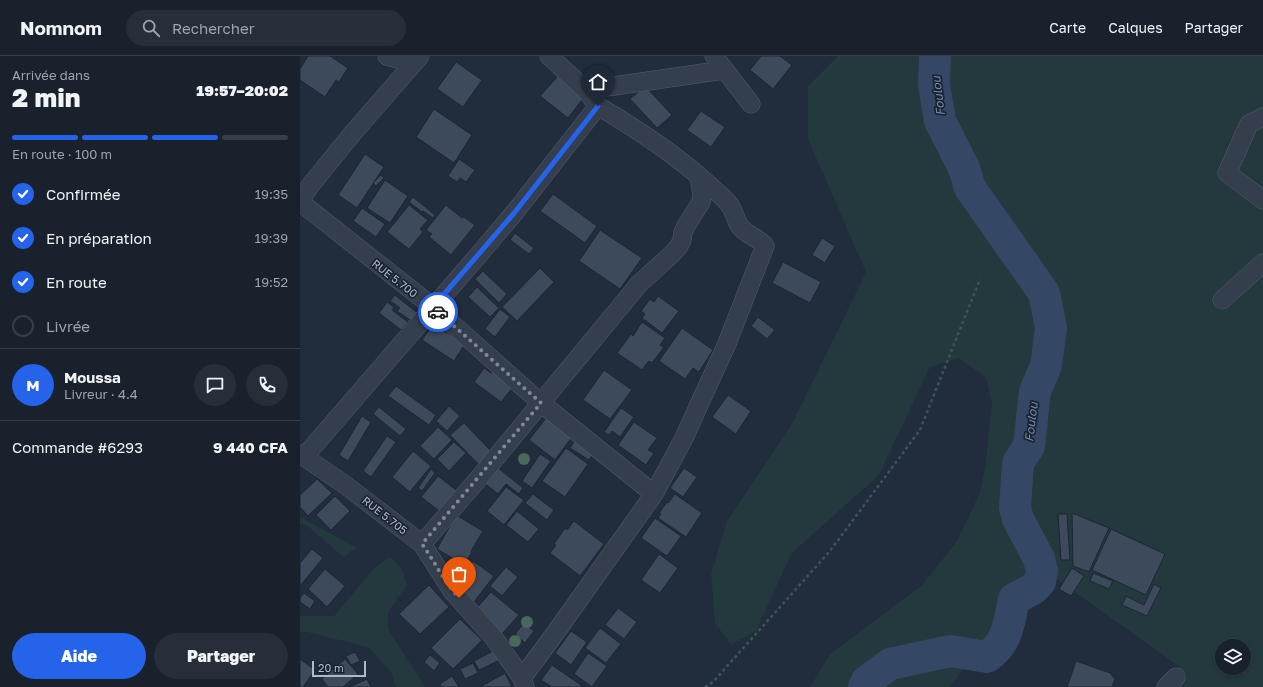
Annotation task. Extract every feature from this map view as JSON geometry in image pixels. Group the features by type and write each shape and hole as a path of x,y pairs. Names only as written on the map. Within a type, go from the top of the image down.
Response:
{"street":[{"path":"387,56 416,60"},
{"path":"524,683 556,632 654,494 684,438 726,346 765,246 762,242 739,226 729,204 699,176 628,124 598,106 586,90 549,56"},
{"name":"RUE 5.700","path":"416,60 352,134 305,185 300,201 433,307 541,403 654,494"},
{"path":"586,90 719,63 751,104"},
{"path":"302,455 515,212 598,106"},
{"path":"1263,117 1249,124 1227,173 1263,200"},
{"path":"422,544 541,403 638,284 679,246 682,240 683,232 701,202 702,195 699,176"},
{"path":"1222,300 1263,263"},
{"name":"RUE 5.705","path":"302,455 344,484 422,544 452,590 494,638 524,683"}],"path":[{"path":"705,687 713,682 830,552 920,430 980,279"}],"green space":[{"path":"838,56 1263,56 1263,687 1154,687 1180,667 1038,566 950,687 810,687 830,654 922,585 957,541 981,490 986,461 992,404 986,377 958,358 930,367 879,475 792,553 756,631 731,645 715,623 711,574 727,521 792,424 866,272 808,139 808,86"},
{"path":"300,517 357,548 343,557 306,525 300,523"},
{"path":"390,557 402,569 407,585 388,612 388,629 425,687 396,687 391,672 368,647 307,632 300,632 300,616 334,616 376,566"}],"building":[{"path":"308,56 330,56 348,68 339,82 336,80 325,97 300,80 300,69"},
{"path":"761,56 780,56 792,65 773,89 750,70"},
{"path":"456,62 482,80 463,107 437,89"},
{"path":"559,75 585,96 568,118 540,96"},
{"path":"645,86 672,115 657,128 630,99"},
{"path":"434,109 472,135 454,163 416,137"},
{"path":"701,111 725,127 711,147 687,130"},
{"path":"365,154 384,167 357,208 338,195"},
{"path":"459,159 475,170 466,182 460,178 457,182 448,176"},
{"path":"381,175 384,178 376,186 373,183"},
{"path":"385,180 408,196 390,223 367,208"},
{"path":"553,194 597,226 585,243 540,211"},
{"path":"413,197 435,215 433,218 409,202"},
{"path":"409,205 428,220 420,229 423,232 409,249 387,232"},
{"path":"446,205 462,218 464,217 475,225 451,255 429,237 432,234 426,230"},
{"path":"362,208 385,224 376,237 353,221"},
{"path":"600,230 642,258 620,289 579,261"},
{"path":"515,233 534,248 529,254 510,240"},
{"path":"822,238 835,246 825,263 812,255"},
{"path":"783,262 821,282 810,303 772,283"},
{"path":"540,268 554,282 517,321 502,307"},
{"path":"483,271 507,294 499,303 475,279"},
{"path":"477,287 499,308 490,317 468,297"},
{"path":"395,295 420,315 414,323 397,311 400,308 390,301"},
{"path":"658,296 679,311 662,333 642,318 645,314 641,311 650,299 654,302"},
{"path":"387,302 394,307 392,310 408,322 401,330 379,313"},
{"path":"500,309 510,317 495,337 485,329"},
{"path":"758,317 775,330 767,339 751,326"},
{"path":"642,322 665,338 660,345 664,347 652,363 649,361 642,370 617,353 631,334 633,336"},
{"path":"433,324 465,344 454,361 422,340"},
{"path":"682,328 713,350 699,372 693,368 685,379 659,361"},
{"path":"497,365 518,381 501,402 474,382 484,368 491,373"},
{"path":"604,370 632,390 610,419 583,400"},
{"path":"396,386 436,415 429,425 388,396"},
{"path":"728,395 751,411 736,434 712,417"},
{"path":"449,406 460,416 447,431 436,421"},
{"path":"379,407 406,429 400,436 373,414"},
{"path":"621,408 634,417 620,437 612,431 609,435 604,432"},
{"path":"549,414 575,433 555,460 529,440"},
{"path":"362,416 371,422 348,461 339,455"},
{"path":"634,422 657,438 648,450 654,453 646,465 618,445"},
{"path":"464,423 492,452 479,465 450,435"},
{"path":"438,427 452,440 434,459 420,446"},
{"path":"387,436 396,442 371,477 363,471"},
{"path":"577,437 596,449 589,460 570,448"},
{"path":"454,442 466,453 449,471 437,459"},
{"path":"566,448 588,464 565,497 542,481"},
{"path":"413,451 431,466 410,492 392,477"},
{"path":"540,454 551,461 532,488 522,481"},
{"path":"497,467 523,488 519,494 506,484 498,494 484,483"},
{"path":"684,468 697,477 683,497 670,488"},
{"path":"431,469 435,473 422,491 418,488"},
{"path":"438,476 460,493 443,514 421,497"},
{"path":"317,479 332,493 308,516 300,507 300,495"},
{"path":"506,487 524,500 504,525 487,511"},
{"path":"533,494 554,510 547,520 525,503"},
{"path":"675,494 702,513 686,537 658,518 661,514 659,513"},
{"path":"335,496 350,511 331,530 316,515"},
{"path":"517,511 539,529 528,542 506,525"},
{"path":"1072,513 1109,528 1089,572 1073,566"},
{"path":"1058,514 1067,514 1070,560 1061,560"},
{"path":"456,515 483,531 464,565 437,549"},
{"path":"655,518 681,536 667,556 641,538"},
{"path":"574,521 604,544 580,576 550,553 556,545 554,544 565,528 567,530"},
{"path":"1111,529 1165,554 1146,595 1092,570"},
{"path":"312,549 323,558 300,586 300,563"},
{"path":"659,554 678,568 660,593 641,580"},
{"path":"473,561 494,576 474,602 453,586"},
{"path":"506,567 518,577 502,596 490,586"},
{"path":"1072,568 1084,576 1071,596 1059,589"},
{"path":"325,569 345,586 327,607 308,589"},
{"path":"1093,573 1113,581 1109,589 1090,581"},
{"path":"1154,584 1161,588 1147,616 1122,605 1126,596 1144,605"},
{"path":"429,585 449,607 420,634 399,614"},
{"path":"491,592 519,615 502,634 475,610"},
{"path":"304,593 315,601 310,609 300,602 300,598"},
{"path":"618,608 637,622 624,639 605,625"},
{"path":"460,619 482,640 453,669 431,648"},
{"path":"524,623 534,631 525,643 515,634"},
{"path":"600,628 621,644 606,663 585,648"},
{"path":"571,631 587,642 571,665 555,653"},
{"path":"495,650 500,660 479,670 474,661"},
{"path":"355,652 360,661 351,665 346,656"},
{"path":"588,653 607,666 592,687 574,674"},
{"path":"430,655 440,663 434,671 424,662"},
{"path":"300,659 315,670 303,687 300,687"},
{"path":"345,659 358,674 343,687 328,687 322,679"},
{"path":"1076,661 1110,673 1115,679 1112,687 1067,687"},
{"path":"473,663 478,673 465,679 460,669"},
{"path":"552,665 581,685 580,687 552,687 541,680"},
{"path":"505,673 512,687 480,687"},
{"path":"452,676 459,687 441,687 440,684"},
{"path":"367,679 371,687 349,687"}],"waterway":[{"name":"Foulou","path":"864,687 867,681 890,664 950,651 987,657 994,651 1003,639 1009,624 1014,599 1033,589 1040,582 1042,571 1039,559 1018,519 1015,508 1018,463 1029,446 1035,391 1046,366 1051,328 1044,293 970,188 964,168 940,121 934,85 935,56"}],"way so far":[{"path":"438,312 541,403 422,544 443,578 459,598"}],"route":[{"path":"438,312 433,307 515,212 598,106"}]}
